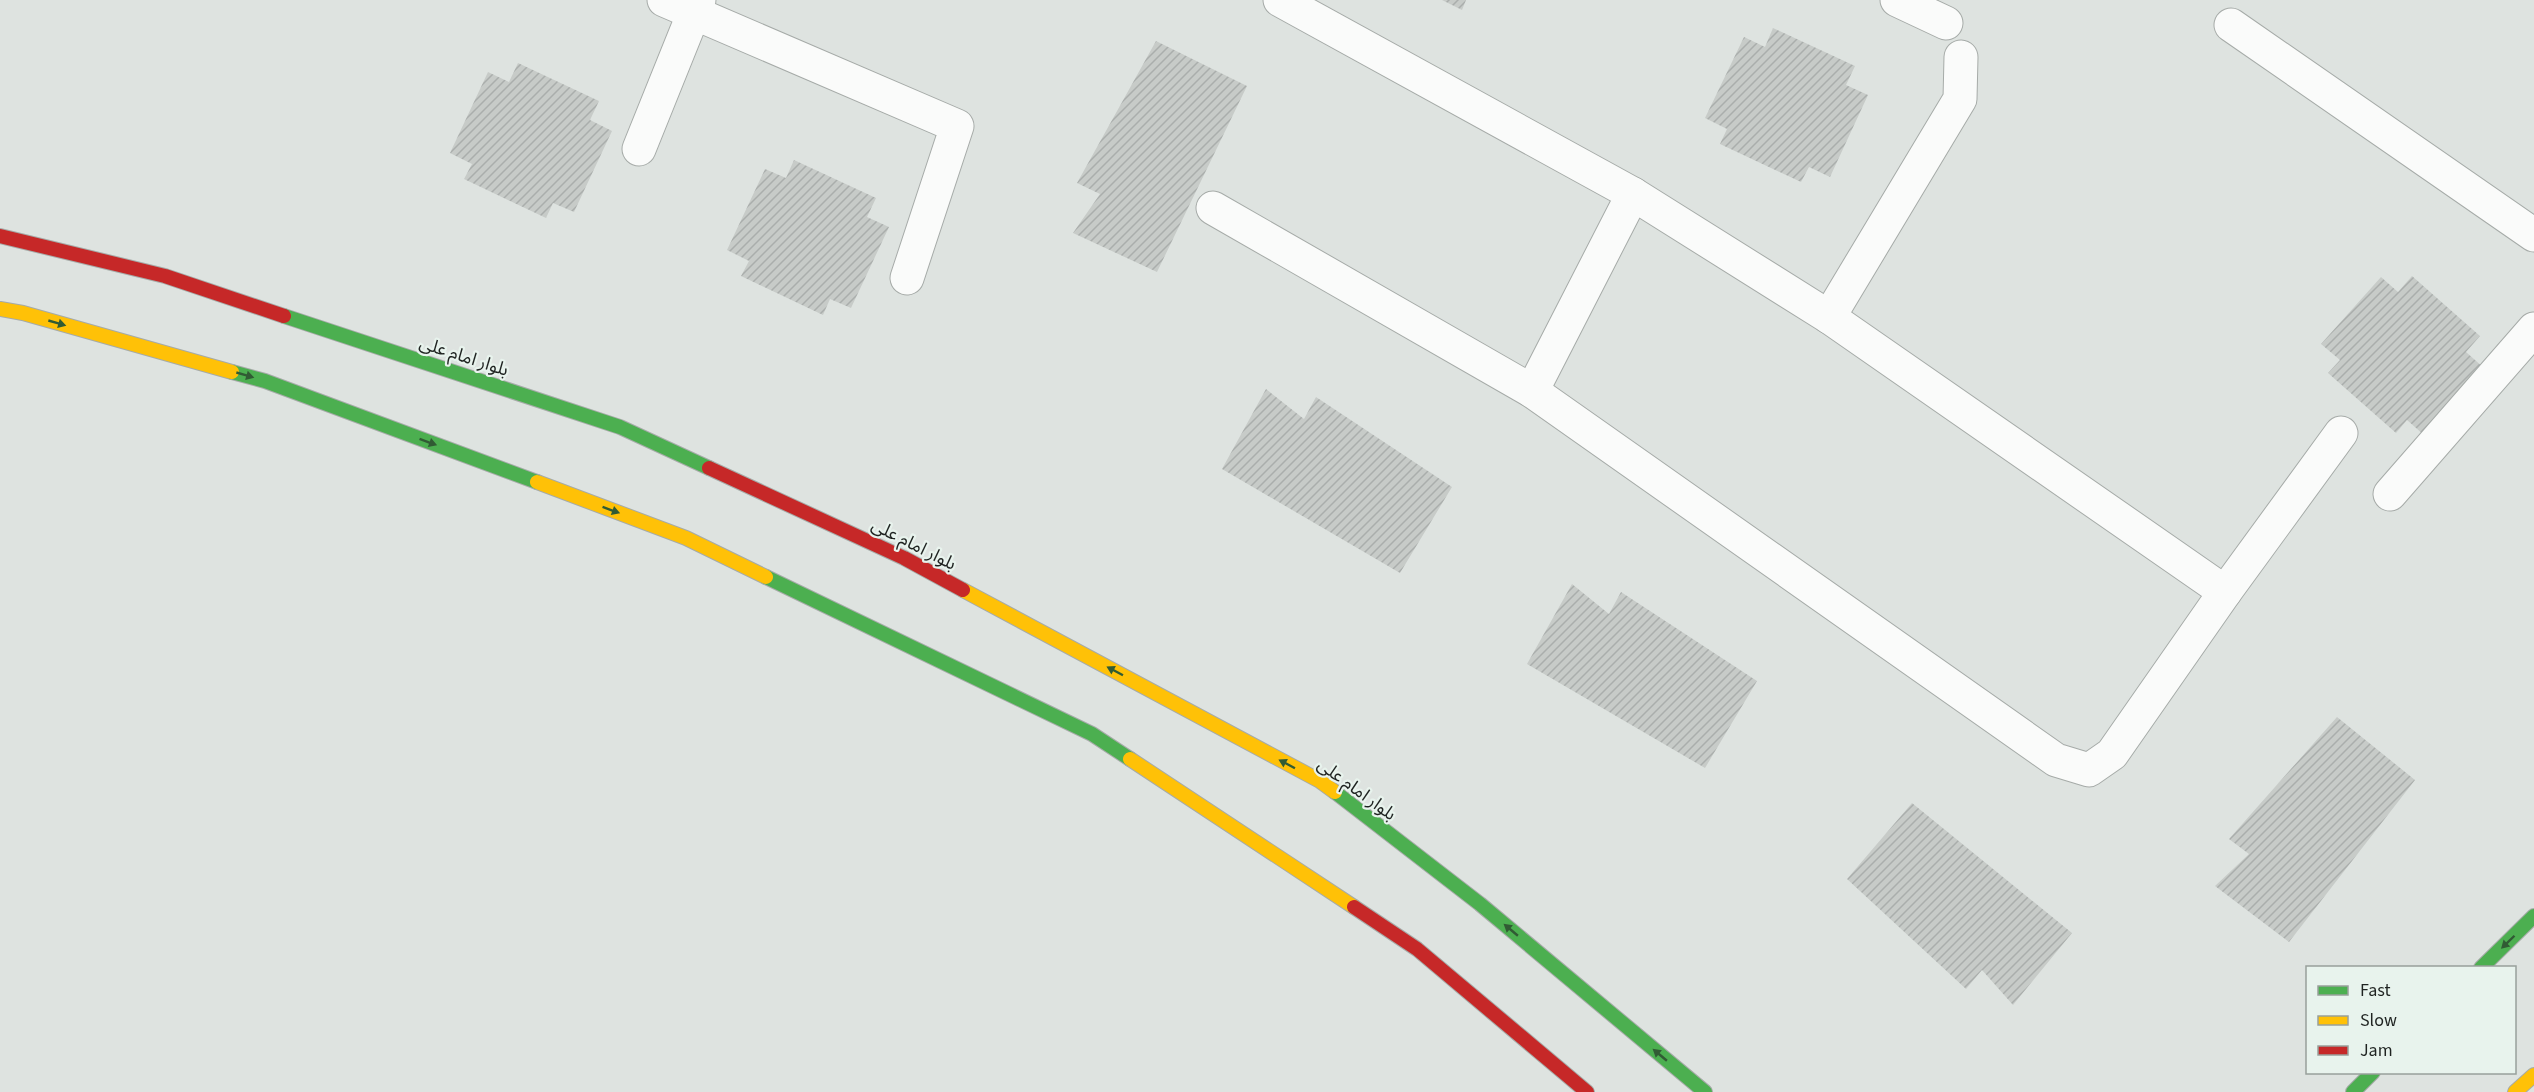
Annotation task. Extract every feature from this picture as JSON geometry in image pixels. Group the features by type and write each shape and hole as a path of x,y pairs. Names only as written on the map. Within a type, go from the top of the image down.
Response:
{"main road":[{"name":"بلوار امام علی","path":"0,236 165,276 620,427 904,558 1320,781 1480,904 1705,1092"},
{"path":"0,309 23,313 265,381 686,538 1092,734 1417,949 1587,1092"},
{"path":"2483,966 2534,916"},
{"path":"2353,1092 2371,1074"},
{"path":"2516,1092 2534,1075"}],"street":[{"path":"664,0 696,7 957,126 907,278"},
{"path":"1280,0 1633,194 1829,317 2225,592"},
{"path":"1897,0 1946,23"},
{"path":"639,149 696,7"},
{"path":"2231,25 2534,235"},
{"path":"1829,317 1960,99 1961,57"},
{"path":"1532,391 1633,194"},
{"path":"1213,208 1532,391 2056,760 2088,770 2112,754 2225,592 2341,433"},
{"path":"2390,494 2534,329"}],"building":[{"path":"1442,0 1466,0 1462,10"},
{"path":"1773,28 1855,66 1846,85 1868,95 1830,177 1809,167 1801,182 1720,144 1727,129 1705,118 1744,37 1765,47"},
{"path":"1156,41 1247,86 1157,272 1073,233 1100,194 1077,183"},
{"path":"518,63 599,101 590,120 612,131 574,212 553,203 546,218 464,179 472,164 450,153 488,72 509,82"},
{"path":"794,160 876,198 867,217 889,227 851,308 830,299 823,315 741,276 749,261 727,250 765,169 786,178"},
{"path":"2412,276 2480,336 2466,352 2484,368 2424,435 2407,420 2396,433 2328,373 2340,360 2321,344 2381,277 2398,292"},
{"path":"1266,389 1304,419 1316,397 1452,487 1400,573 1222,469"},
{"path":"1572,584 1609,614 1621,592 1757,681 1705,768 1527,664"},
{"path":"2337,717 2415,780 2289,942 2215,886 2249,854 2229,839"},
{"path":"1912,803 2072,933 2013,1005 1982,970 1966,989 1847,879"}],"traffic: fast":[{"path":"284,316 620,427 709,468"},
{"path":"232,372 265,381 537,482"},
{"path":"766,577 1092,734 1130,759"},
{"path":"1335,792 1480,904 1705,1092"},
{"path":"2483,966 2534,916"},
{"path":"2353,1092 2371,1074"}],"traffic: slow":[{"path":"0,309 23,313 232,372"},
{"path":"537,482 686,538 766,577"},
{"path":"963,590 1320,781 1335,792"},
{"path":"1130,759 1354,907"},
{"path":"2515,1092 2534,1075"}],"traffic: jam":[{"path":"0,236 165,276 284,316"},
{"path":"709,468 904,558 963,590"},
{"path":"1354,907 1417,949 1587,1092"}]}
